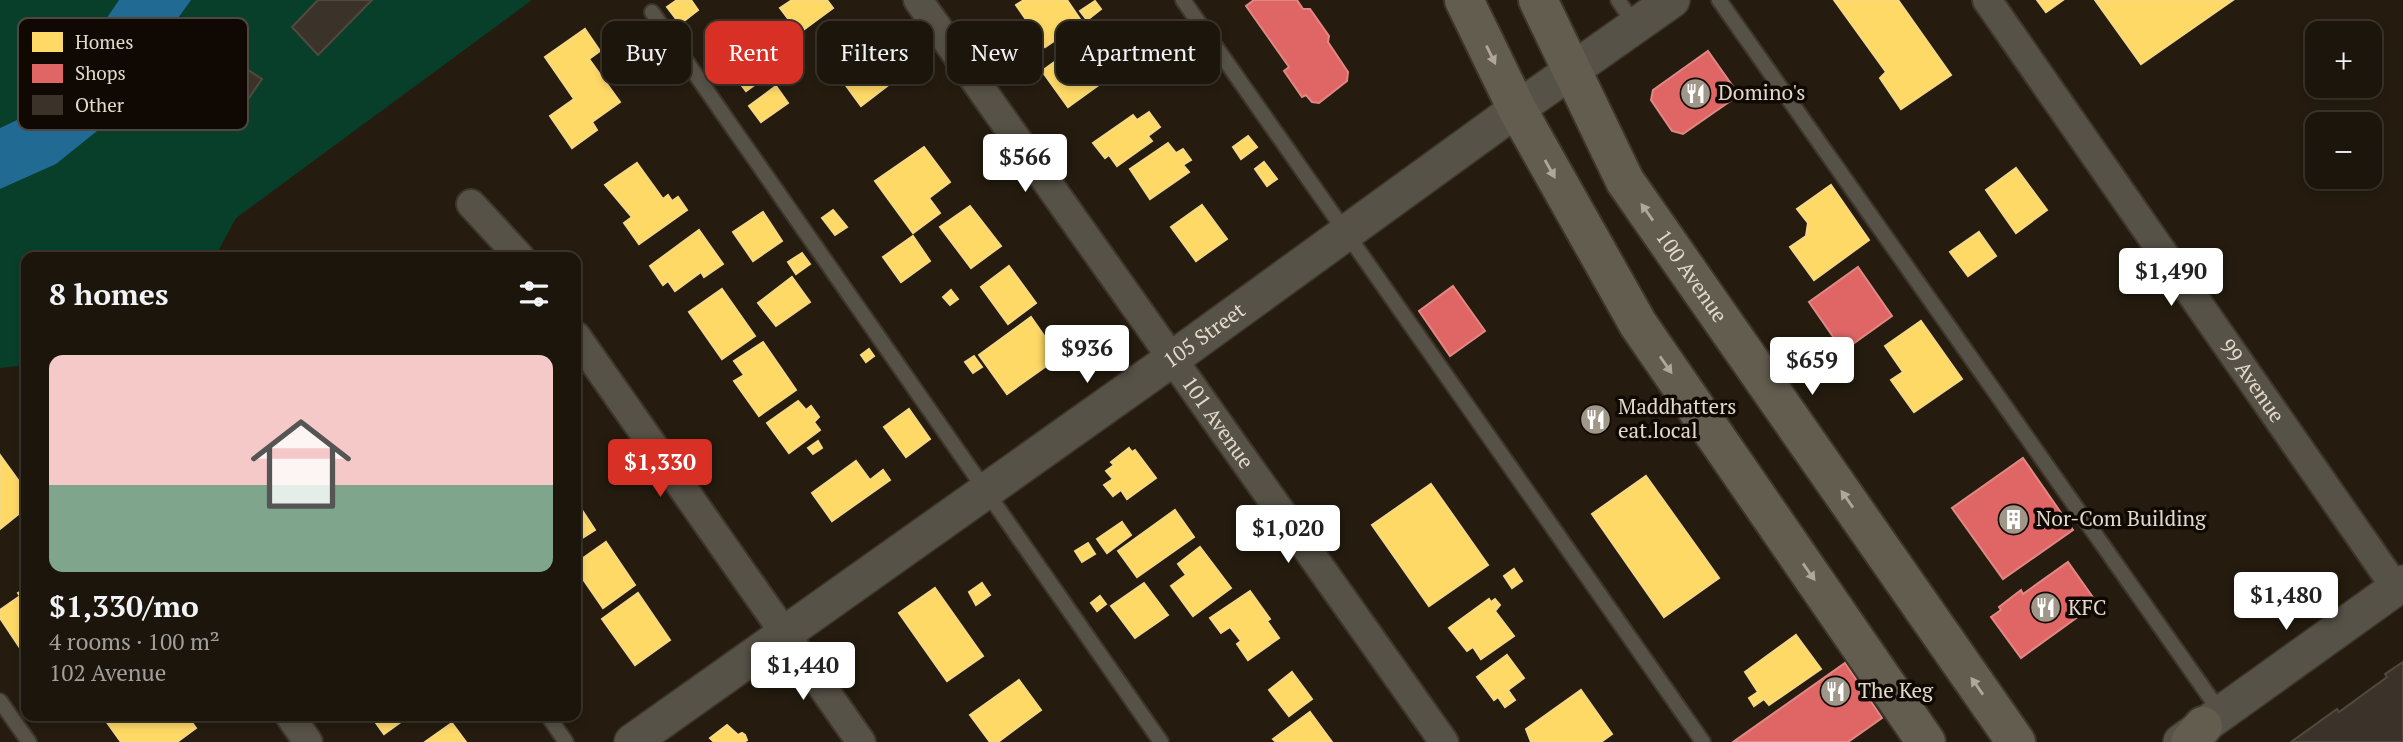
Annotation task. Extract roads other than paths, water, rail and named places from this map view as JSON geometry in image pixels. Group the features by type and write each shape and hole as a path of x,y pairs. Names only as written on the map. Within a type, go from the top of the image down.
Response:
{"main road":[{"path":"1464,0 1517,109 1638,324 1926,742"},
{"name":"100 Avenue","path":"1538,0 1625,181 2016,742"}],"street":[{"name":"101 Avenue","path":"918,0 1444,742"},
{"name":"105 Street","path":"632,742 1172,359 1517,109 1572,73 1627,13 1672,0"},
{"name":"99 Avenue","path":"1987,0 2400,586"},
{"path":"471,204 515,252"},
{"path":"581,343 861,742"},
{"path":"2198,731 2400,586"},
{"path":"293,721 308,742"}],"lane":[{"path":"1183,0 1703,742"},
{"path":"1719,0 2198,731"},
{"path":"652,12 1161,742"},
{"path":"0,701 29,742"},
{"path":"551,721 566,742"}],"water":[{"path":"119,0 191,0 178,18 107,18"},
{"path":"18,120 18,130 98,130 56,164 0,189 0,128"}],"place":[{"name":"Domino's","path":"1695,93"},
{"name":"Maddhatters eat.local","path":"1595,419"},
{"name":"Nor-Com Building","path":"2013,519"},
{"name":"KFC","path":"2045,608"},
{"name":"The Keg","path":"1835,691"}]}
